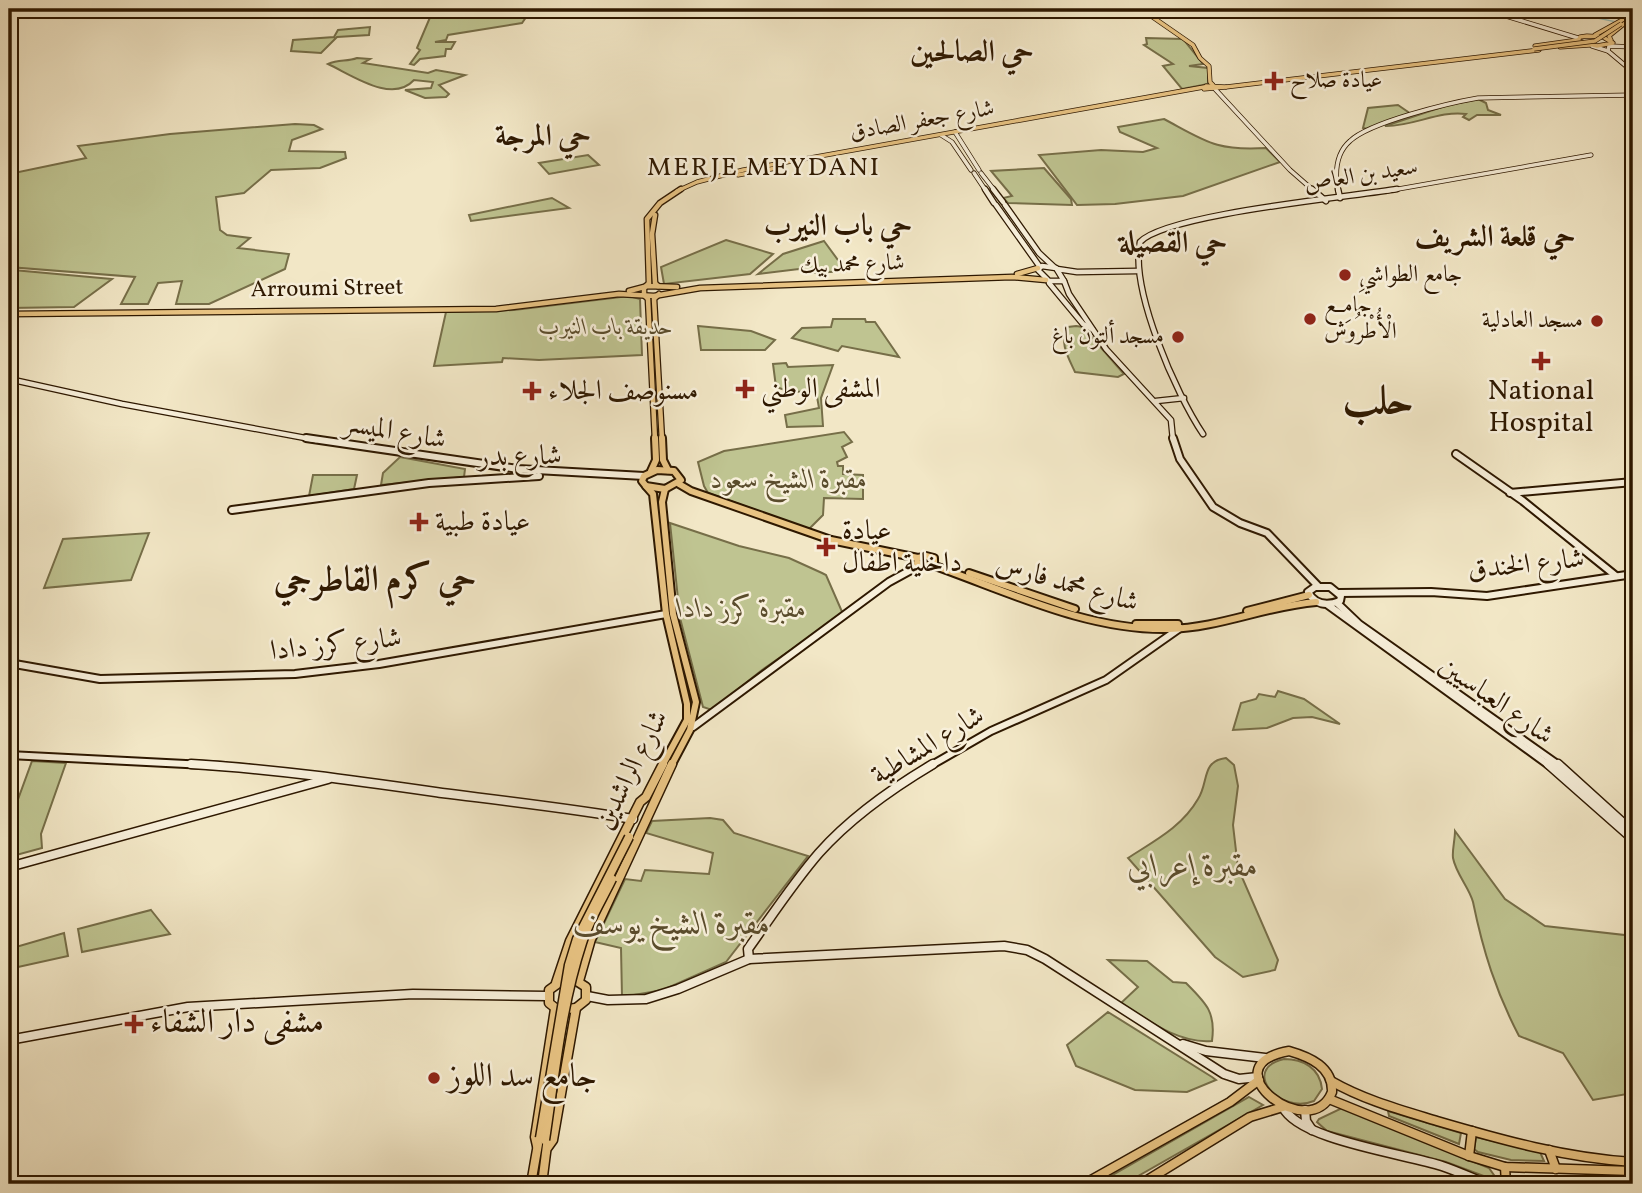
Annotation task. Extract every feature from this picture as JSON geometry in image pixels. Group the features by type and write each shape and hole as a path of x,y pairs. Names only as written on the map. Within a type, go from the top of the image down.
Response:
{"main road":[{"path":"1141,9 1193,46 1211,69 1210,82 1214,87 1290,170 1326,201"},
{"path":"1483,9 1608,51 1633,72"},
{"path":"1489,9 1583,36 1633,47"},
{"path":"1517,50 1595,41 1631,17"},
{"path":"1592,36 1631,17"},
{"path":"1612,41 1609,36 1631,17"},
{"path":"1517,50 1583,36"},
{"path":"1608,51 1612,41"},
{"path":"1517,50 1590,45 1633,47"},
{"name":"شارع جعفر الصادق","path":"651,471 656,460 648,299 644,295 644,288 649,283 647,219 664,199 682,189 748,168 956,134 1205,88 1517,50"},
{"path":"1340,198 1334,171 1348,142 1366,131 1437,106 1478,98 1633,95"},
{"path":"956,134 958,141 1004,203 1048,281 1083,324 1092,329"},
{"path":"942,136 953,142 995,204 1055,268 1092,329 1116,361 1171,419 1173,442 1180,459 1213,508 1240,523 1267,533 1318,586 1309,590 1309,595 1316,602 1328,605 1337,603 1341,598 1339,593"},
{"name":"سعيد بن العاص","path":"1137,272 1136,254 1140,241 1162,229 1213,216 1326,201 1591,155"},
{"name":"شارع جعفر الصادق","path":"668,470 663,460 654,307 659,287 655,283 652,219 667,200 685,189 778,165"},
{"path":"748,168 745,171 752,172"},
{"path":"973,172 980,171"},
{"path":"995,204 1004,203"},
{"path":"1039,267 1077,272 1137,272"},
{"name":"شارع محمد بيك","path":"644,288 1009,274 1039,267"},
{"path":"1048,281 1080,275 1137,272"},
{"path":"1137,272 1160,345 1191,419 1203,434"},
{"name":"شارع محمد بيك","path":"644,295 700,288 986,278 1021,277 1048,281"},
{"name":"Arroumi Street","path":"9,312 496,305 644,288"},
{"name":"Arroumi Street","path":"9,312 496,309 619,294 644,295"},
{"name":"شارع الميسر","path":"9,379 215,423 467,465 644,481"},
{"path":"1156,401 1184,398"},
{"path":"1455,455 1467,459 1515,495 1616,576"},
{"path":"679,484 681,480 678,474 668,470 651,471 644,481 667,489 691,491"},
{"name":"شارع بدر","path":"232,510 493,477 597,477 644,481"},
{"name":"شارع الراشدين","path":"579,981 591,939 649,813 650,798 687,720 687,704 666,614 653,494 644,481"},
{"path":"1515,495 1633,483"},
{"path":"667,489 679,484"},
{"path":"679,484 691,491 867,550 903,556 918,562"},
{"name":"شارع الراشدين","path":"556,983 570,941 640,802 650,798 693,727 696,702 673,614 662,502 667,489"},
{"path":"693,727 918,562 929,556 934,563"},
{"name":"شارع محمد فارس","path":"934,563 1091,615 1144,625 1191,623 1309,595"},
{"name":"شارع محمد فارس","path":"934,563 1089,618 1143,629 1180,628 1316,602"},
{"name":"شارع الخندق","path":"1318,586 1328,587 1339,593 1431,592 1487,596 1633,574"},
{"name":"شارع العباسيين","path":"1337,603 1359,624 1559,765 1633,832"},
{"name":"شارع العباسيين","path":"1328,605 1369,637 1535,753 1633,839"},
{"name":"شارع كرز دادا","path":"9,663 100,680 295,674 389,662 666,614"},
{"name":"شارع المشاطية","path":"749,959 748,949 818,854 850,822 896,786 991,731 1107,680 1180,628"},
{"path":"9,755 259,768 480,798 554,805 633,819"},
{"path":"9,867 333,777"},
{"path":"531,1184 543,1143 577,958 583,939 650,798"},
{"path":"587,996 608,1000 646,999 678,989 749,959 1004,946 1027,950 1229,1077 1259,1079"},
{"path":"543,1143 552,1140 571,1025 576,1008 587,996 586,987 579,981 567,980 556,983 547,996"},
{"path":"9,1040 188,1007 413,994 547,996"},
{"path":"547,996 555,1009 568,1011 576,1008"},
{"path":"543,1143 535,1137 555,1009"},
{"path":"1171,1040 1206,1051 1265,1058"},
{"path":"1487,1184 1440,1165 1387,1153 1302,1127 1287,1116 1283,1107 1264,1093 1258,1067 1265,1058 1280,1051 1299,1053 1316,1062 1331,1081 1368,1100 1472,1131 1549,1150 1592,1160 1633,1162"},
{"path":"1084,1184 1230,1102 1259,1079"},
{"path":"1329,1100 1331,1081"},
{"path":"1141,1184 1250,1117 1283,1107 1305,1110 1317,1108 1329,1100"},
{"path":"1329,1100 1469,1156 1505,1167 1633,1171"},
{"path":"1305,1110 1306,1121 1312,1130"},
{"path":"1469,1156 1472,1131"},
{"path":"542,1184 543,1143"},
{"path":"1549,1150 1556,1169"},
{"path":"1592,1160 1595,1171"},
{"path":"1505,1167 1506,1184"}],"green space":[{"path":"529,13 522,23 448,35 446,40 435,42 455,42 451,49 446,49 445,56 420,59 414,65 410,64 420,50 417,48 431,15"},
{"path":"370,27 369,35 337,37 321,53 291,51 293,40 334,37 338,30"},
{"path":"1146,38 1183,39 1203,64 1189,66 1208,68 1208,84 1182,89 1163,66 1173,64 1144,45 1147,44"},
{"path":"357,58 370,59 363,63 428,73 436,70 465,75 439,85 449,94 446,97 425,98 405,90 431,88 433,82 414,80 405,87 383,88 328,64"},
{"path":"1478,99 1486,103 1488,110 1501,115 1477,115 1469,120 1463,117 1466,114 1456,113 1385,126 1448,105"},
{"path":"1398,105 1411,114 1368,129 1363,128 1368,108"},
{"path":"1164,119 1212,143 1235,148 1266,148 1280,162 1183,196 1115,204 1077,205 1039,155 1101,150 1143,152 1157,148 1120,132 1118,127"},
{"path":"295,124 314,125 322,129 292,140 289,151 345,152 346,158 320,168 271,170 244,193 216,197 220,230 227,235 250,238 238,248 289,254 285,269 209,304 176,304 182,281 158,283 148,304 121,304 135,277 9,267 9,252 16,246 9,245 9,174 86,158 78,146 170,134"},
{"path":"588,155 599,165 549,174 539,163"},
{"path":"1044,168 1071,199 1072,205 1008,203 1003,198 1012,196 991,171"},
{"path":"552,198 569,208 471,221 469,215"},
{"path":"726,240 773,254 750,274 664,284 661,267"},
{"path":"824,241 846,271 812,273 799,269 758,274 783,254"},
{"path":"13,270 112,279 74,307 9,308 9,275"},
{"name":"حديقة باب النيرب","path":"629,296 640,299 642,355 539,360 503,358 502,362 434,366 446,312 514,310"},
{"path":"833,319 865,319 866,322 875,322 899,357 842,346 838,351 792,338 802,328 831,327"},
{"path":"698,326 751,331 775,340 765,350 701,350"},
{"path":"1068,327 1083,327 1124,374 1118,377 1075,372 1064,338"},
{"path":"786,363 788,367 833,365 821,398 823,426 787,427 785,415 819,408 816,391 791,392 776,387 773,364"},
{"name":"مقبرة الشيخ سعود","path":"844,432 852,442 842,447 847,457 837,462 838,466 843,466 843,474 863,475 863,499 824,498 823,515 809,529 708,493 704,486 698,462 724,451"},
{"path":"400,457 465,469 464,477 381,485 383,473"},
{"path":"313,475 357,475 354,489 309,496"},
{"name":"مقبرة كرز دادا","path":"670,523 739,546 789,558 826,575 843,614 762,670 712,710 703,707 680,618"},
{"path":"149,533 131,580 44,588 63,539"},
{"path":"1278,691 1304,699 1340,724 1312,717 1293,718 1267,728 1233,730 1241,703 1256,699 1259,694 1275,697"},
{"name":"مقبرة إعرابي","path":"1226,758 1234,765 1238,786 1233,825 1238,868 1278,960 1275,970 1243,977 1215,957 1128,858 1167,833 1184,818 1201,792 1209,768 1218,760"},
{"path":"32,761 66,763 41,834 42,848 9,857 9,824"},
{"name":"مقبرة الشيخ يوسف","path":"710,818 723,820 734,833 808,856 726,962 663,990 622,997 621,948 595,942 625,879 641,881 645,870 709,874 713,853 646,833 652,821"},
{"path":"1455,831 1505,899 1545,926 1633,936 1633,1093 1593,1100 1563,1053 1519,1036 1491,971 1471,896 1455,864"},
{"path":"151,910 170,934 82,952 78,929"},
{"path":"64,933 68,956 9,969 9,949"},
{"path":"1108,960 1147,961 1173,982 1186,983 1199,996 1211,1015 1212,1041 1175,1035 1121,1003 1138,987"},
{"path":"1108,1012 1216,1080 1187,1092 1135,1090 1076,1066 1067,1045"},
{"path":"1284,1059 1304,1063 1318,1075 1322,1089 1314,1101 1301,1104 1288,1102 1269,1089 1265,1072 1271,1064"},
{"path":"1249,1097 1263,1105 1124,1184 1097,1184"},
{"path":"1342,1108 1489,1168 1496,1178 1327,1131 1317,1122"},
{"path":"1388,1111 1461,1133 1459,1144 1389,1116"},
{"path":"1476,1137 1540,1152 1544,1161 1511,1160 1478,1152 1474,1149"}],"waterway":[{"path":"1553,9 1613,21"}],"railway":[{"path":"1615,9 1633,13"}],"place":[{"name":"عيادة صلاح","path":"1274,81"},
{"name":"جامع الطواشي","path":"1345,275"},
{"name":"جَامِع الْأُطْرُوش","path":"1310,319"},
{"name":"مسجد العادلية","path":"1597,321"},
{"name":"مسجد ألتون باغ","path":"1178,337"},
{"name":"National Hospital","path":"1541,361"},
{"name":"المشفى الوطني","path":"745,389"},
{"name":"مسنوصف الجلاء","path":"532,391"},
{"name":"عيادة طبية","path":"419,522"},
{"name":"عيادة داخلية اطفال","path":"826,547"},
{"name":"مشفى دار الشفاء","path":"134,1024"},
{"name":"جامع سد اللوز","path":"434,1078"}],"district":[{"name":"حي الصالحين","path":"972,53"},
{"name":"حي المرجة","path":"543,137"},
{"name":"MERJE MEYDANI","path":"764,168"},
{"name":"حي باب النيرب","path":"838,227"},
{"name":"حي قلعة الشريف","path":"1495,238"},
{"name":"حي القصيلة","path":"1173,244"},
{"name":"حلب","path":"1378,402"},
{"name":"حي كرم القاطرجي","path":"375,581"}]}
